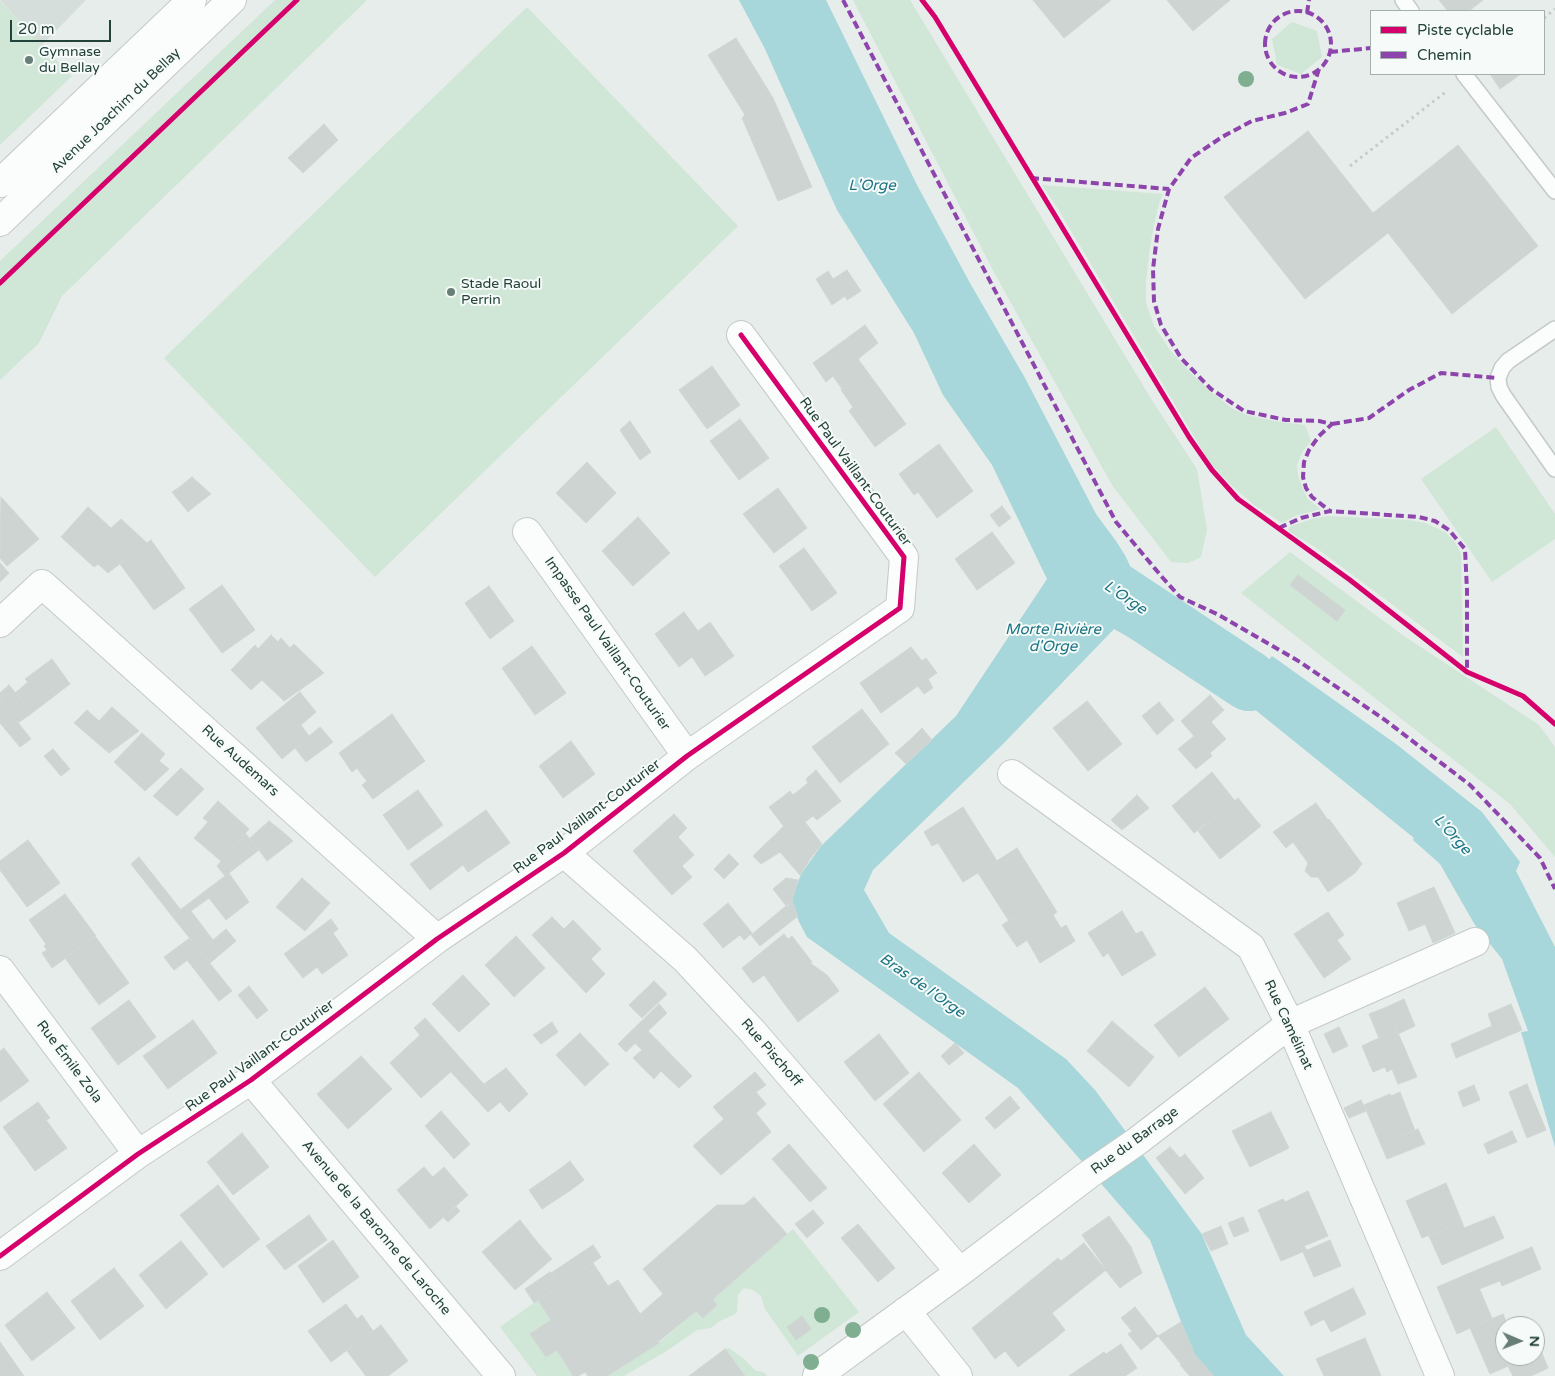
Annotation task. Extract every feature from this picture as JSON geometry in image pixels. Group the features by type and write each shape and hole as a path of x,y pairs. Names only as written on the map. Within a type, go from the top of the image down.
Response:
{"street":[{"name":"Avenue Joachim du Bellay","path":"0,183 192,0"},
{"name":"Avenue Joachim du Bellay","path":"0,222 232,0"},
{"name":"Rue Paul Vaillant-Couturier","path":"0,1256 138,1154 251,1080 437,939 564,853 686,756 900,608 904,557 741,335"},
{"name":"Impasse Paul Vaillant-Couturier","path":"527,532 686,756"},
{"name":"Rue Audemars","path":"0,623 42,584 437,939"},
{"name":"Rue Camélinat","path":"1012,774 1251,947 1290,1024 1440,1376"},
{"name":"Rue Pischoff","path":"564,853 685,959 753,1032 960,1272"},
{"name":"Rue du Barrage","path":"816,1376 960,1272 1088,1175 1136,1142 1290,1024 1475,942"},
{"name":"Rue Émile Zola","path":"0,970 138,1154"},
{"name":"Avenue de la Baronne de Laroche","path":"251,1080 501,1376"},
{"path":"906,1311 958,1376"}],"lane":[{"path":"1403,0 1411,10"},
{"path":"1465,75 1555,191"},
{"path":"1555,329 1508,361 1502,368 1498,378 1499,387 1503,395 1555,469"}],"path":[{"path":"1545,17 1555,9"},
{"path":"1350,166 1465,75"}],"shaded area":[{"path":"0,0 86,0 42,45"}],"green space":[{"path":"275,0 367,0 62,296 39,343 0,380 0,261"},
{"path":"853,0 910,0 1153,402 1197,469 1207,530 1201,557 1188,563 1171,562 1112,485 996,276"},
{"name":"Gymnase du Bellay","path":"0,1 72,76 0,145"},
{"name":"Stade Raoul Perrin","path":"527,7 738,226 375,577 164,358"},
{"path":"1292,22 1317,31 1322,57 1301,74 1277,65 1272,39"},
{"path":"1042,185 1163,194 1154,225 1146,281 1146,303 1154,326 1170,350 1188,370 1211,392 1233,409 1247,415 1305,425 1311,441 1303,451 1297,465 1298,476 1307,498 1320,509 1295,516 1282,523 1254,505 1210,463"},
{"path":"1496,427 1555,514 1555,539 1492,582 1421,479"},
{"path":"1328,516 1409,520 1425,523 1445,532 1455,542 1461,554 1463,657 1288,529 1291,526 1312,519"},
{"path":"1290,552 1404,636 1539,725 1555,747 1555,857 1510,804 1241,593"},
{"path":"793,1229 859,1312 798,1356 765,1309 761,1296 753,1290 744,1288 738,1295 737,1312 733,1315 718,1322 711,1328 697,1330 665,1352 624,1376 607,1376 659,1343 696,1311 703,1318 717,1305 713,1299"},
{"path":"538,1300 551,1320 531,1335 546,1357 557,1350 573,1376 537,1376 500,1327"},
{"path":"729,1348 756,1371 764,1372 767,1376 745,1376 725,1349"}],"water":[{"path":"739,0 826,0 917,185 970,283 1025,378 1096,514 1126,557 1130,566 1129,605 1125,612 1171,637 1219,626 1267,662 1272,656 1396,744 1482,812 1520,862 1516,871 1555,947 1555,1147 1521,1032 1528,1031 1502,959 1475,925 1440,864 1413,840 1414,838 1248,704 1114,629 1004,743 873,870 864,890 889,933 1066,1059 1095,1090 1201,1233 1246,1335 1284,1376 1212,1376 1194,1356 1150,1240 1018,1088 807,937 799,922 791,901 801,874 821,846 956,716 1047,579 992,465 943,395 914,333 837,210 765,49"}],"building":[{"path":"1033,0 1111,0 1064,38"},
{"path":"1167,0 1230,0 1193,31"},
{"path":"1439,0 1483,0 1470,10 1447,10"},
{"path":"736,38 773,98 812,187 778,201 742,118 745,115 708,55"},
{"path":"1491,75 1520,75 1500,89"},
{"path":"324,124 338,140 303,173 288,158"},
{"path":"1308,131 1373,213 1458,145 1538,246 1452,314 1388,233 1305,299 1224,197"},
{"path":"847,270 861,291 847,300 845,296 832,305 816,279 828,271 833,279"},
{"path":"865,325 878,343 858,359 866,370 842,389 833,376 826,382 813,363"},
{"path":"712,366 740,405 707,429 679,390"},
{"path":"866,370 906,424 875,447 849,411 853,407 841,390"},
{"path":"740,419 769,458 739,480 710,441"},
{"path":"630,421 651,452 640,460 620,430"},
{"path":"939,444 973,491 937,518 918,492 914,495 899,474"},
{"path":"587,462 616,493 586,523 556,493"},
{"path":"192,477 211,494 195,506 181,486"},
{"path":"181,486 195,506 188,512 172,492"},
{"path":"778,488 807,528 774,553 743,514"},
{"path":"1,497 39,539 7,566 0,558"},
{"path":"1002,506 1011,518 999,527 990,515"},
{"path":"88,507 111,528 121,519 147,543 108,573 98,564 94,567 61,537"},
{"path":"638,517 670,553 633,586 602,551"},
{"path":"992,532 1015,563 977,590 955,559"},
{"path":"151,540 185,588 154,610 120,564"},
{"path":"804,548 837,593 812,611 779,566"},
{"path":"0,563 9,573 0,582"},
{"path":"1298,575 1345,610 1337,621 1290,585"},
{"path":"222,585 255,630 222,653 189,609"},
{"path":"489,586 514,621 490,639 465,603"},
{"path":"684,612 698,631 710,622 734,656 705,676 692,657 679,667 655,634"},
{"path":"271,635 278,642 281,638 290,648 294,644 324,673 284,701 262,680 251,690 231,670 255,645 258,649"},
{"path":"532,646 566,693 535,715 502,668"},
{"path":"911,647 922,661 926,658 937,673 928,679 933,688 924,694 918,686 881,713 860,683"},
{"path":"52,659 70,684 32,713 15,693 28,682 25,679"},
{"path":"9,685 32,713 18,723 0,700 0,693"},
{"path":"300,692 316,712 301,725 309,736 320,727 333,742 306,762 295,748 282,759 256,728"},
{"path":"1210,695 1224,710 1211,722 1226,739 1210,753 1212,756 1196,769 1178,749 1194,736 1181,721"},
{"path":"0,700 31,739 20,747 0,723"},
{"path":"1087,701 1122,744 1088,771 1053,728"},
{"path":"1159,702 1174,720 1157,735 1142,716"},
{"path":"112,707 139,731 109,753 74,723 87,710 99,721"},
{"path":"862,709 889,744 840,783 812,747"},
{"path":"392,714 410,740 362,775 357,768 352,772 339,753"},
{"path":"922,728 932,740 921,750 911,739"},
{"path":"142,733 165,754 159,761 169,769 145,791 114,762"},
{"path":"911,739 921,750 906,764 895,753"},
{"path":"410,740 425,761 373,799 362,785 367,781 362,775"},
{"path":"571,741 595,774 563,798 539,766"},
{"path":"53,749 70,769 61,776 44,756"},
{"path":"181,768 204,789 177,816 153,796"},
{"path":"816,770 841,801 817,820 813,816 805,822 822,844 810,859 782,824 793,816 780,799 790,791 793,795 808,783 806,779"},
{"path":"1212,772 1235,801 1194,833 1172,806"},
{"path":"418,790 443,825 408,850 383,815"},
{"path":"1137,795 1149,808 1122,830 1111,820"},
{"path":"1238,798 1261,826 1220,859 1198,831"},
{"path":"780,799 793,816 782,824 769,807"},
{"path":"218,801 249,829 221,861 194,838 208,822 203,818"},
{"path":"1316,803 1362,864 1355,873 1328,892 1318,877 1311,877 1305,871 1308,863 1293,842 1286,848 1273,832"},
{"path":"963,807 997,861 963,882 938,843 932,846 924,832"},
{"path":"486,810 510,843 468,872 463,865 430,890 410,864"},
{"path":"674,814 687,828 678,837 694,855 662,884 633,851"},
{"path":"269,821 283,832 259,850 249,839"},
{"path":"784,826 810,859 800,875 780,852 761,864 753,856"},
{"path":"283,832 293,841 267,861 259,850"},
{"path":"245,833 259,850 225,876 217,866"},
{"path":"28,840 60,883 27,907 0,870 0,861"},
{"path":"1017,848 1047,896 1009,921 978,873"},
{"path":"729,854 739,864 724,879 714,869"},
{"path":"139,857 181,910 172,916 131,864"},
{"path":"682,866 692,877 672,895 662,884"},
{"path":"229,873 249,902 226,920 209,898 191,911 213,940 200,951 172,916"},
{"path":"302,878 330,903 305,931 276,907"},
{"path":"786,878 798,880 792,901 787,907 773,889"},
{"path":"1434,887 1447,915 1409,931 1397,903"},
{"path":"65,894 96,936 52,968 42,953 47,950 44,946 46,944 29,920"},
{"path":"1047,896 1057,912 1053,915 1061,928 1066,925 1075,941 1040,963 1027,940 1017,947 1002,925"},
{"path":"792,901 798,916 760,946 751,935"},
{"path":"728,903 752,933 744,940 740,935 723,948 703,924"},
{"path":"1122,911 1136,934 1142,931 1156,955 1122,976 1108,953 1103,957 1088,933"},
{"path":"1328,912 1344,935 1337,940 1351,959 1324,978 1294,934"},
{"path":"1447,915 1455,933 1433,943 1425,924"},
{"path":"552,917 564,929 573,920 601,949 572,978 532,935"},
{"path":"331,919 338,929 333,933 348,955 322,974 317,967 303,978 284,954"},
{"path":"226,929 236,941 210,963 200,951"},
{"path":"784,934 788,939 792,936 812,962 810,963 827,975 839,991 798,1022 790,1011 793,1004 788,998 783,1002 764,975 753,983 742,968"},
{"path":"95,936 129,983 99,1005 65,958"},
{"path":"516,936 545,968 514,997 485,965"},
{"path":"190,938 200,951 174,970 164,957"},
{"path":"200,951 232,991 219,1001 187,960"},
{"path":"591,959 605,974 586,993 572,978"},
{"path":"463,975 490,1004 459,1032 432,1004"},
{"path":"654,981 667,994 642,1018 629,1005"},
{"path":"249,986 268,1010 257,1019 238,995"},
{"path":"1205,987 1229,1019 1204,1038 1180,1006"},
{"path":"788,998 793,1004 790,1011 783,1002"},
{"path":"1404,999 1415,1026 1398,1034 1387,1007"},
{"path":"129,1000 156,1037 118,1065 91,1028"},
{"path":"659,1004 667,1013 626,1052 618,1044"},
{"path":"1511,1004 1522,1030 1456,1058 1451,1044 1492,1026 1488,1014"},
{"path":"1180,1006 1204,1038 1179,1057 1154,1025"},
{"path":"1387,1007 1417,1077 1398,1084 1392,1069 1387,1072 1385,1067 1373,1072 1362,1046 1379,1038 1369,1014"},
{"path":"425,1018 463,1061 421,1098 390,1063 420,1035 414,1028"},
{"path":"193,1020 217,1053 168,1089 143,1056"},
{"path":"1112,1021 1154,1057 1129,1087 1087,1051"},
{"path":"552,1022 558,1032 541,1044 533,1035"},
{"path":"1339,1027 1348,1046 1333,1053 1324,1034"},
{"path":"648,1031 692,1076 679,1088 661,1071 654,1079 633,1058 642,1050 635,1043"},
{"path":"580,1033 609,1064 585,1086 556,1055"},
{"path":"879,1034 909,1073 875,1101 844,1062"},
{"path":"955,1043 964,1053 949,1065 941,1056"},
{"path":"4,1048 29,1081 0,1102 0,1051"},
{"path":"361,1056 392,1089 348,1129 322,1100 348,1077 344,1071"},
{"path":"463,1061 500,1102 488,1112 451,1072"},
{"path":"506,1068 528,1094 509,1112 484,1084"},
{"path":"344,1071 348,1077 322,1100 317,1094"},
{"path":"755,1072 766,1085 756,1092 766,1104 756,1113 771,1132 721,1175 693,1146 724,1119 713,1107"},
{"path":"919,1072 961,1120 924,1152 883,1104"},
{"path":"1527,1084 1546,1130 1527,1138 1509,1092"},
{"path":"1474,1085 1480,1100 1463,1107 1458,1092"},
{"path":"1400,1092 1415,1131 1400,1137 1393,1119 1399,1116 1391,1096"},
{"path":"1390,1094 1399,1116 1393,1119 1400,1137 1381,1145 1364,1105"},
{"path":"1010,1096 1020,1108 995,1129 985,1118"},
{"path":"1361,1100 1366,1111 1349,1118 1344,1108"},
{"path":"38,1102 50,1118 46,1120 67,1148 35,1171 3,1127"},
{"path":"441,1111 470,1144 454,1159 425,1126"},
{"path":"1271,1112 1289,1148 1250,1167 1232,1131"},
{"path":"1418,1129 1425,1144 1387,1159 1381,1145"},
{"path":"1512,1131 1517,1142 1488,1154 1484,1144"},
{"path":"242,1133 269,1167 233,1195 207,1162"},
{"path":"789,1144 827,1188 810,1202 772,1159"},
{"path":"974,1144 1001,1175 969,1203 942,1173"},
{"path":"1170,1147 1180,1158 1185,1154 1204,1178 1185,1194 1156,1158"},
{"path":"570,1161 584,1180 571,1190 557,1171"},
{"path":"424,1167 433,1177 444,1167 468,1195 430,1229 397,1190"},
{"path":"557,1171 571,1190 542,1209 529,1190"},
{"path":"1446,1183 1462,1222 1422,1238 1406,1201"},
{"path":"218,1185 260,1239 223,1268 180,1215"},
{"path":"1308,1191 1328,1236 1304,1246 1307,1250 1281,1261 1258,1210 1283,1199 1285,1202"},
{"path":"754,1197 787,1234 713,1299 717,1305 703,1318 696,1311 658,1342 640,1314 663,1294 643,1269 717,1205 744,1205"},
{"path":"456,1207 460,1211 448,1222 443,1217"},
{"path":"813,1210 824,1223 807,1238 795,1224"},
{"path":"309,1215 327,1240 285,1270 266,1246"},
{"path":"1109,1216 1131,1247 1118,1256 1134,1278 1120,1288 1103,1267 1082,1235"},
{"path":"1494,1216 1504,1238 1442,1265 1429,1236 1462,1222 1464,1228"},
{"path":"1243,1217 1249,1231 1234,1237 1228,1223"},
{"path":"520,1220 538,1243 533,1248 514,1225"},
{"path":"858,1224 895,1268 878,1282 841,1238"},
{"path":"514,1225 533,1248 538,1243 552,1259 515,1290 482,1252"},
{"path":"1221,1226 1228,1244 1211,1251 1202,1234"},
{"path":"333,1240 359,1277 323,1303 298,1266"},
{"path":"1330,1240 1341,1266 1314,1277 1303,1252"},
{"path":"181,1241 208,1274 166,1309 139,1275"},
{"path":"1084,1243 1106,1270 1052,1313 1065,1330 1057,1337 1019,1290 1058,1258 1061,1261"},
{"path":"593,1245 601,1257 559,1286 551,1273"},
{"path":"1131,1247 1142,1273 1134,1278 1118,1256"},
{"path":"1532,1247 1541,1269 1502,1286 1500,1281 1479,1289 1472,1272"},
{"path":"593,1263 608,1286 618,1280 659,1343 607,1376 588,1376 585,1372 578,1376 573,1376 557,1350 546,1357 530,1334 551,1320 538,1300"},
{"path":"114,1268 144,1306 100,1340 71,1301"},
{"path":"550,1272 559,1286 534,1303 525,1289"},
{"path":"1472,1272 1492,1318 1457,1334 1437,1287"},
{"path":"1353,1288 1366,1314 1331,1332 1324,1319 1311,1326 1304,1312"},
{"path":"1019,1290 1057,1337 1048,1344 1035,1327 995,1359 972,1328"},
{"path":"47,1292 75,1328 32,1361 5,1325"},
{"path":"346,1304 357,1319 362,1315 373,1331 331,1362 308,1331"},
{"path":"1135,1307 1158,1336 1141,1350 1128,1334 1132,1331 1121,1318"},
{"path":"802,1316 811,1329 796,1340 787,1327"},
{"path":"1495,1317 1495,1366 1508,1366 1490,1374 1470,1328"},
{"path":"1181,1322 1195,1355 1181,1364 1158,1336"},
{"path":"381,1325 408,1361 388,1376 366,1376 347,1351"},
{"path":"1035,1327 1048,1344 1018,1367 1005,1351"},
{"path":"1365,1338 1381,1376 1324,1376 1316,1359"},
{"path":"0,1342 19,1369 10,1376 0,1376"},
{"path":"1121,1344 1137,1368 1125,1376 1069,1376 1104,1352 1106,1354"},
{"path":"725,1349 745,1376 714,1376 705,1364"},
{"path":"1195,1355 1214,1376 1190,1376 1180,1365"},
{"path":"1545,1361 1548,1368 1531,1376 1513,1376 1508,1366 1545,1366"},
{"path":"705,1364 714,1376 689,1376"},
{"path":"19,1369 24,1376 10,1376"}],"waterway":[{"name":"L'Orge","path":"1076,543 1098,581 1249,681"}],"marked path":[{"path":"843,0 1116,522 1180,597 1217,614 1300,662 1385,720 1470,785 1540,858 1555,889"},
{"path":"1307,13 1309,0"},
{"path":"1298,11 1311,14 1321,21 1328,31 1331,44 1328,57 1321,67 1311,74 1298,77 1285,74 1275,67 1268,57 1265,44 1268,31 1275,21 1285,14 1298,11"},
{"path":"1330,52 1370,48"},
{"path":"1319,69 1308,104 1285,113 1252,121 1222,137 1191,158 1169,189 1158,229 1153,269 1154,301 1161,325 1181,358 1211,389 1244,411 1286,420 1319,421 1332,424 1319,436 1309,450 1304,462 1303,477 1306,488 1312,497 1330,511"},
{"path":"1031,178 1169,189"},
{"path":"1332,424 1369,418 1409,390 1441,373 1498,378"},
{"path":"1279,528 1301,518 1330,511 1419,517 1435,521 1449,530 1465,549 1467,672"}],"cycle path":[{"path":"0,283 297,0"},
{"path":"922,0 935,17 1189,437 1212,470 1238,499 1350,580 1467,672 1523,696 1555,724"},
{"path":"0,1256 138,1154 251,1080 437,939 564,853 687,756 900,608 904,557 741,335"}],"place":[{"name":"Gymnase du Bellay","path":"29,60"},
{"name":"Stade Raoul Perrin","path":"451,292"}],"water label":[{"name":"Morte Rivière d'Orge","path":"1053,638"},
{"name":"Bras de l'Orge","path":"922,986"}]}
